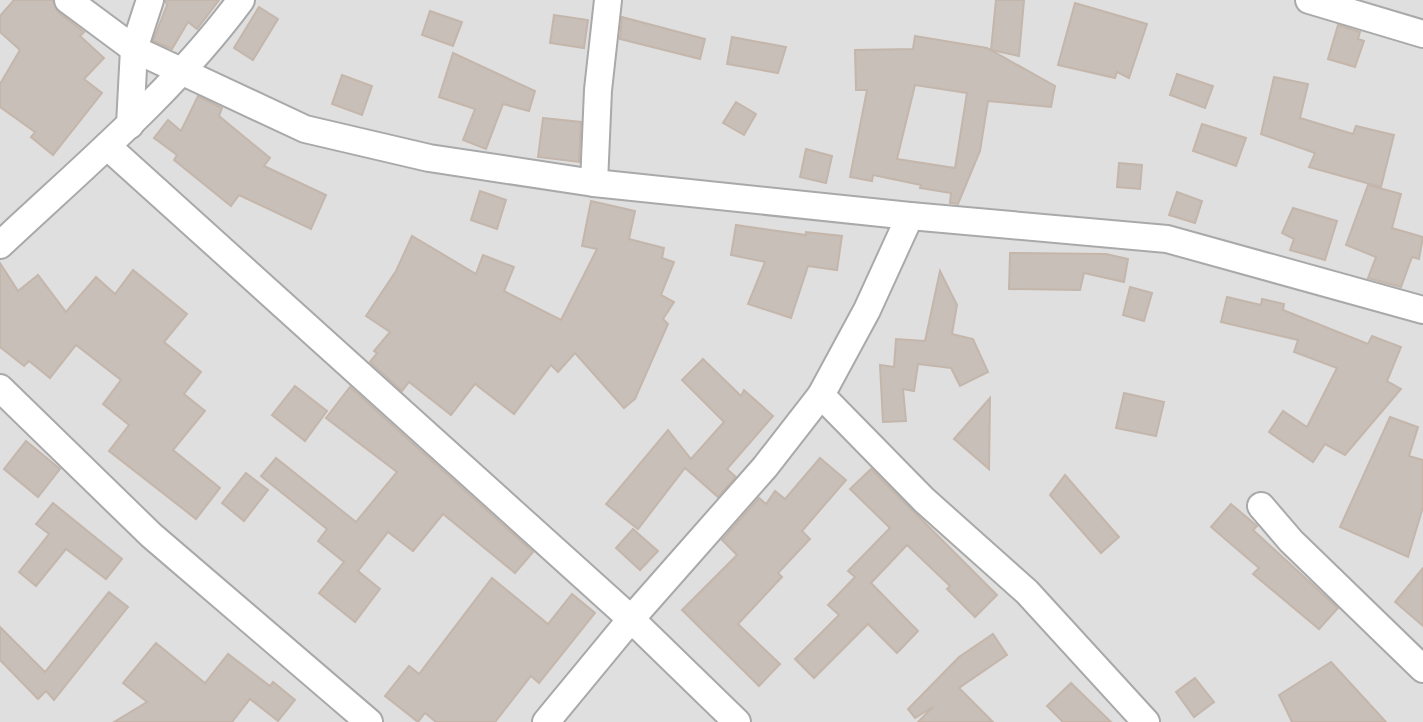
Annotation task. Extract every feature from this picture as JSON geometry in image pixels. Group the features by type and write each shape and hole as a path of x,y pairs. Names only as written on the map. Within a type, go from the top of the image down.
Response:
{"street":[{"path":"68,0 134,49 305,129 429,158 594,183 910,216 1167,239 1423,310"},
{"path":"130,125 134,49 150,0"},
{"path":"0,245 130,125 180,72 241,0"},
{"path":"594,183 598,90 608,0"},
{"path":"1309,0 1423,34"},
{"path":"107,146 631,619 737,722"},
{"path":"547,722 631,619 765,467 821,394 867,310 910,216"},
{"path":"0,388 151,536 369,722"},
{"path":"821,394 924,500 1027,592 1146,722"},
{"path":"1261,506 1291,541 1423,669"}],"shaded area":[{"path":"0,0 1423,0 1423,722 0,722"}],"building":[{"path":"14,0 53,0 58,12 84,32 80,36 104,58 84,79 102,93 53,155 31,137 35,132 0,107 0,84 20,50 0,32 0,16"},
{"path":"165,0 219,0 197,29 188,22 172,49 153,41 167,5"},
{"path":"996,0 1024,0 1019,56 991,50"},
{"path":"1075,3 1147,24 1129,78 1117,72 1115,78 1058,65"},
{"path":"259,7 278,19 253,60 234,48"},
{"path":"430,11 462,22 453,46 422,35"},
{"path":"554,15 588,20 584,48 550,43"},
{"path":"622,17 705,39 700,59 620,39"},
{"path":"1338,25 1360,32 1358,39 1364,41 1355,67 1328,59"},
{"path":"915,36 987,48 1055,86 1051,107 988,101 980,151 958,204 950,203 951,193 920,188 921,185 873,175 872,181 850,177 867,90 856,90 855,50 913,49","holes":["915,85 967,93 955,168 897,159"]},
{"path":"732,37 786,47 778,73 727,64"},
{"path":"453,53 535,91 529,111 503,104 486,149 463,140 475,109 439,97"},
{"path":"1177,74 1213,86 1205,108 1170,95"},
{"path":"342,75 372,86 362,115 332,104"},
{"path":"1274,77 1308,84 1300,118 1353,134 1356,126 1394,135 1381,187 1309,167 1315,153 1261,134"},
{"path":"198,96 222,108 219,116 270,158 264,166 326,195 311,229 239,195 231,206 174,160 177,155 154,138 168,120 181,131"},
{"path":"736,102 756,114 744,135 723,123"},
{"path":"543,118 581,122 579,162 538,157"},
{"path":"1202,124 1246,138 1236,166 1193,151"},
{"path":"806,149 832,156 826,183 800,177"},
{"path":"1119,163 1142,165 1140,189 1117,187"},
{"path":"1368,185 1401,194 1392,228 1423,237 1419,259 1412,257 1401,287 1368,278 1376,257 1346,245"},
{"path":"480,191 506,200 497,229 471,220"},
{"path":"1177,192 1202,201 1195,223 1169,215"},
{"path":"591,201 635,211 629,239 664,248 662,258 674,262 661,295 674,302 663,319 668,324 635,399 624,408 575,353 558,372 551,365 514,414 475,384 451,415 409,382 402,391 370,362 377,353 374,351 390,332 366,316 396,271 412,236 476,274 483,255 514,267 504,291 561,320 597,249 582,246"},
{"path":"1293,208 1337,221 1325,260 1290,250 1294,239 1282,233"},
{"path":"736,225 806,235 806,232 842,236 837,270 808,266 791,318 748,304 765,262 731,255"},
{"path":"1010,253 1106,254 1128,259 1124,282 1084,273 1080,290 1009,289"},
{"path":"0,263 18,291 38,275 66,312 96,277 115,294 133,270 187,314 164,342 201,372 184,394 205,411 173,450 220,488 196,519 109,451 129,425 103,404 121,380 76,345 50,378 29,361 24,366 0,347"},
{"path":"940,271 957,305 952,334 973,339 988,372 960,386 951,368 918,364 914,391 903,389 906,421 883,422 880,365 894,367 896,339 925,341"},
{"path":"1130,287 1152,293 1144,321 1123,315"},
{"path":"1227,297 1261,305 1262,299 1284,304 1283,310 1368,344 1372,336 1401,347 1387,381 1401,389 1345,455 1325,444 1313,462 1269,432 1283,411 1307,427 1337,368 1294,352 1298,340 1221,322"},
{"path":"703,359 741,396 744,390 773,416 727,469 736,477 718,497 685,468 638,529 606,504 668,430 691,459 724,422 682,380"},
{"path":"295,386 327,411 305,441 272,415"},
{"path":"350,387 533,552 515,573 443,514 413,551 388,532 358,571 380,589 355,622 319,593 344,562 318,541 327,529 261,476 276,458 356,522 397,472 326,418"},
{"path":"1124,393 1164,402 1156,436 1116,428"},
{"path":"990,398 989,469 954,439"},
{"path":"1390,417 1418,427 1409,456 1423,460 1423,507 1408,557 1340,527"},
{"path":"26,441 60,469 38,497 4,469"},
{"path":"820,458 846,480 802,531 810,539 778,573 782,577 738,624 780,664 759,686 682,610 737,555 722,540 759,498 766,504 775,491 785,499"},
{"path":"871,469 997,595 975,617 947,589 950,586 907,545 871,583 918,631 897,653 868,624 814,678 795,659 839,615 828,605 855,577 848,571 890,528 850,489"},
{"path":"246,473 268,490 244,521 222,503"},
{"path":"1065,475 1119,537 1101,553 1050,495"},
{"path":"53,503 122,559 106,579 66,549 36,586 19,572 49,534 36,524"},
{"path":"1231,504 1257,526 1253,530 1338,608 1319,629 1253,574 1259,568 1211,527"},
{"path":"633,529 658,551 640,570 616,548"},
{"path":"1423,568 1423,626 1395,602"},
{"path":"492,578 548,624 572,594 595,613 539,683 531,676 495,722 436,722 425,713 418,722 385,696 409,666 419,674"},
{"path":"109,592 128,607 54,700 46,691 38,699 0,660 0,627 45,672"},
{"path":"993,634 1007,655 959,688 993,722 918,722 933,707 915,718 908,709 959,657"},
{"path":"156,643 205,683 228,654 270,686 273,682 295,700 278,721 250,699 232,722 114,722 147,702 123,683"},
{"path":"1331,662 1386,722 1292,722 1279,695"},
{"path":"1195,678 1214,702 1194,717 1176,692"},
{"path":"1071,683 1111,722 1063,722 1047,706"}]}
